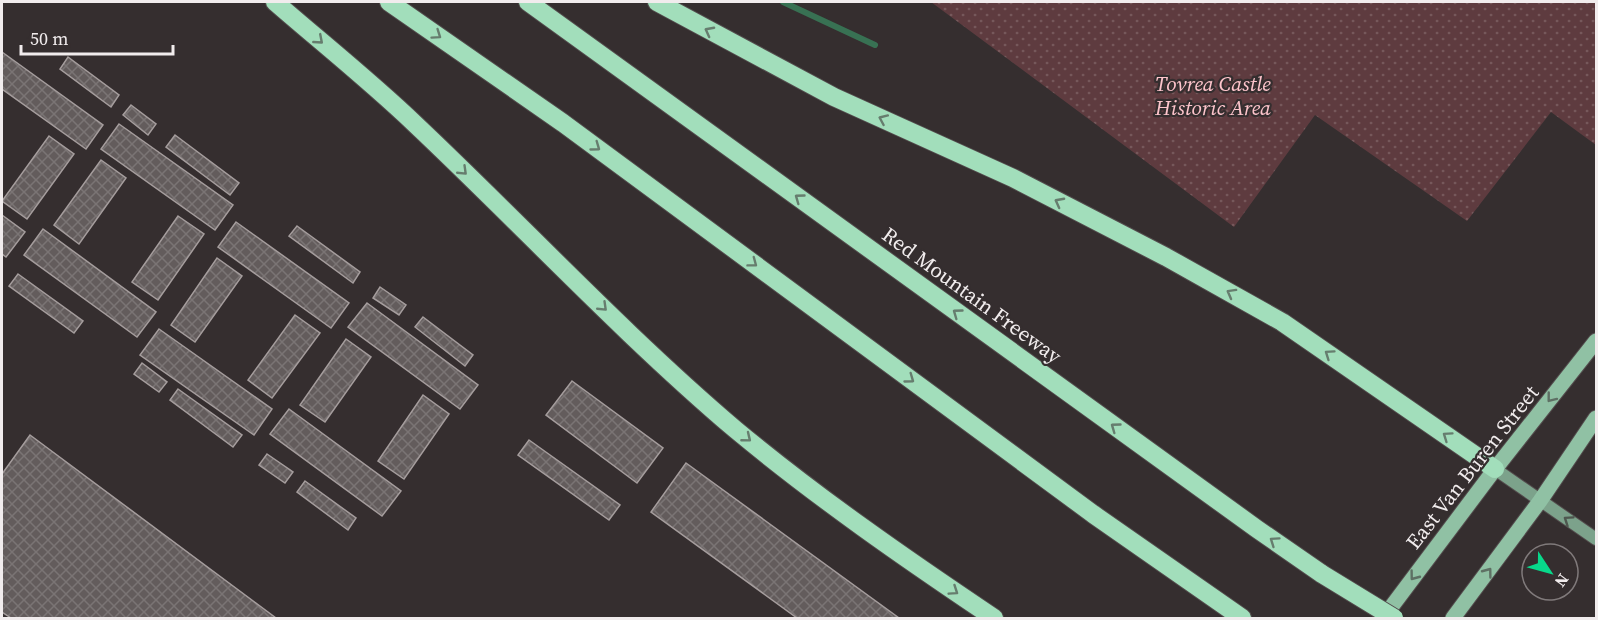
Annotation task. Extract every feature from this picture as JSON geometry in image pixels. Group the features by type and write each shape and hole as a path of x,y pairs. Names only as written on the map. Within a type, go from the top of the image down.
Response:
{"highway":[{"path":"274,2 413,122 647,350 736,429 812,490 914,564 994,618"},
{"path":"389,2 572,130 1093,514 1242,618"},
{"name":"Red Mountain Freeway","path":"528,2 1257,529 1367,604 1394,618"},
{"path":"657,2 834,97 1013,177 1166,257 1282,322 1495,469"}],"main road":[{"name":"East Van Buren Street","path":"1383,618 1495,469 1596,341"},
{"path":"1453,618 1540,501 1596,418"},
{"path":"1495,469 1596,539"}],"green space":[{"name":"Tovrea Castle Historic Area","path":"931,2 1596,2 1596,145 1551,112 1467,221 1315,115 1234,227"}],"building":[{"path":"2,52 103,125 86,149 2,89"},
{"path":"68,57 119,95 111,107 60,69"},
{"path":"131,105 156,124 148,135 123,115"},
{"path":"119,124 233,205 215,230 101,149"},
{"path":"175,135 239,183 230,195 166,147"},
{"path":"49,136 74,154 27,219 2,201"},
{"path":"101,160 126,178 79,244 54,225"},
{"path":"2,215 25,232 6,257 2,254"},
{"path":"178,216 204,234 158,300 132,282"},
{"path":"236,222 349,303 331,328 218,247"},
{"path":"297,226 360,272 353,283 289,236"},
{"path":"43,229 156,312 137,337 24,255"},
{"path":"217,258 242,276 195,342 171,325"},
{"path":"18,274 83,321 74,333 9,286"},
{"path":"380,287 406,305 399,315 373,298"},
{"path":"367,303 478,385 460,409 348,327"},
{"path":"295,315 320,333 272,398 248,380"},
{"path":"423,317 473,355 465,366 415,327"},
{"path":"159,329 272,409 254,435 140,355"},
{"path":"346,339 371,357 325,422 300,405"},
{"path":"142,363 167,382 159,392 134,374"},
{"path":"572,381 663,448 637,483 546,415"},
{"path":"178,389 242,435 233,447 170,400"},
{"path":"423,395 449,414 404,479 378,461"},
{"path":"289,409 401,491 382,516 270,434"},
{"path":"30,435 276,618 11,618 2,612 2,474"},
{"path":"529,440 620,505 609,520 518,455"},
{"path":"267,454 293,472 285,483 259,465"},
{"path":"686,463 899,618 797,618 651,512"},
{"path":"305,481 356,518 348,530 297,492"}],"waterway":[{"path":"783,2 875,45"}]}
